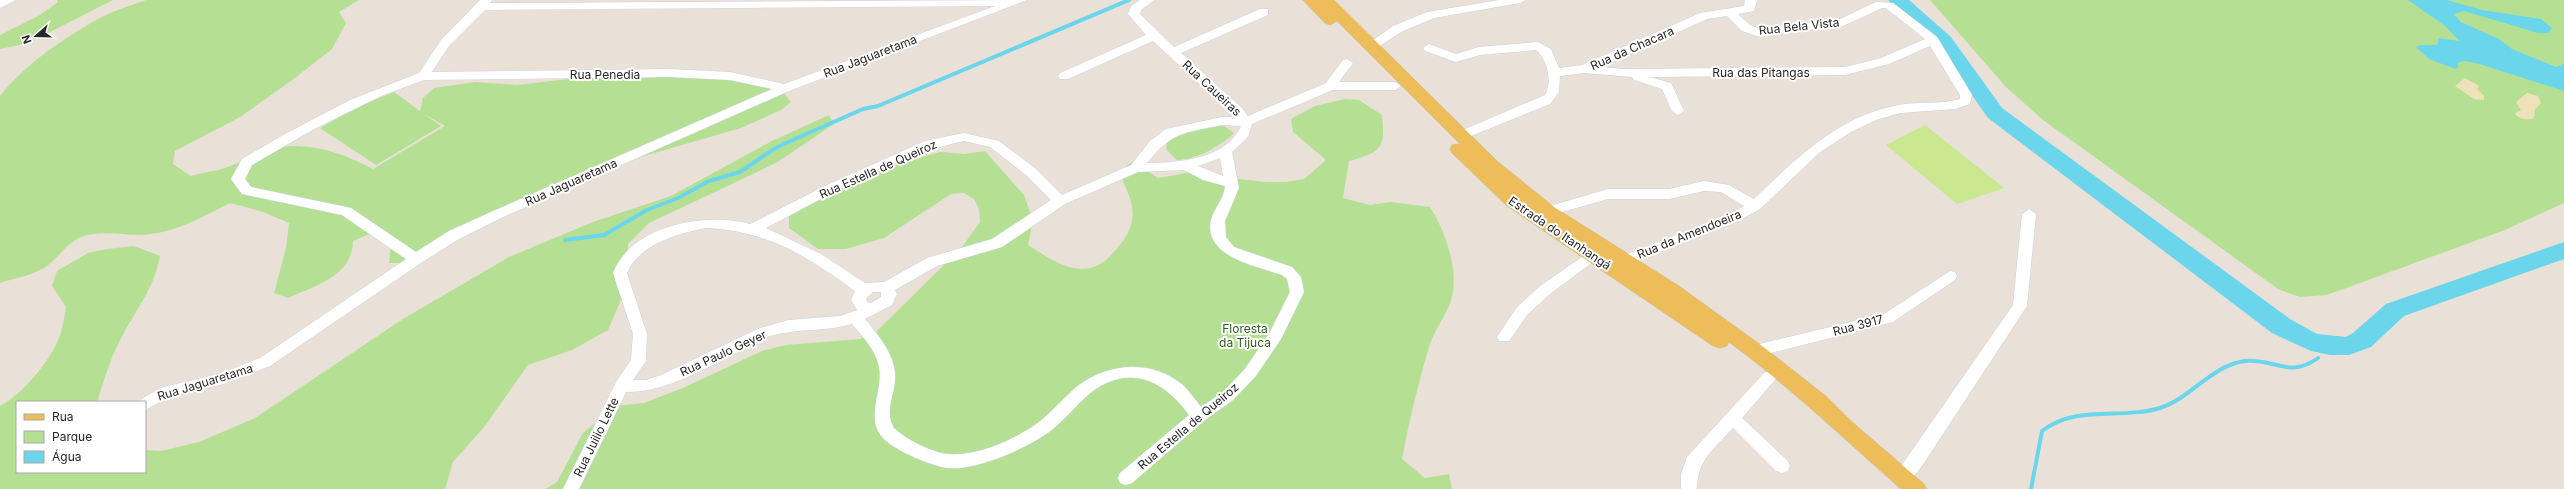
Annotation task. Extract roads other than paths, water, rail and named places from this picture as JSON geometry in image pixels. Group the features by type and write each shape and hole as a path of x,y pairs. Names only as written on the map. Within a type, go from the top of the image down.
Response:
{"main road":[{"name":"Estrada do Itanhangá","path":"1310,0 1513,202 1769,376 1810,410 1844,427"},
{"name":"Estrada do Itanhangá","path":"1325,0 1492,165 1548,211 1672,291 1755,351 1819,402 1844,427 1910,483"}],"street":[{"path":"0,4 10,0"},
{"name":"Rua Caueiras","path":"1136,168 1179,166 1225,151 1242,136 1246,130 1246,122 1238,111 1154,36 1134,14 1140,3 1148,0"},
{"path":"1371,46 1397,29 1431,15 1520,0"},
{"name":"Rua da Chacara","path":"1554,73 1585,69 1704,16 1750,9 1751,0"},
{"path":"964,1 976,16"},
{"path":"423,76 445,43 484,4 1018,1"},
{"name":"Rua Jaguaretama","path":"146,403 165,392 224,378 265,362 416,259 454,235 496,215 785,88 1018,1"},
{"name":"Rua Bela Vista","path":"1729,12 1746,28 1757,32 1843,22 1884,4 1917,25 1933,40"},
{"path":"1173,52 1264,12"},
{"path":"1064,76 1154,36"},
{"name":"Rua das Pitangas","path":"1585,69 1624,73 1845,71 1885,61 1933,40"},
{"name":"Rua da Amendoeira","path":"1624,261 1733,218 1755,206 1815,149 1846,129 1871,117 1900,109 1951,106 1966,101 1966,95 1933,40"},
{"path":"1429,48 1456,58 1479,51 1538,46 1547,52 1554,73 1555,90 1552,96 1546,101 1461,136"},
{"path":"1331,86 1334,79 1348,63"},
{"path":"1624,73 1667,86 1678,111"},
{"name":"Rua Penedia","path":"416,259 346,211 247,191 238,179 247,162 297,133 369,95 423,76 670,74 730,76 785,88"},
{"path":"870,308 862,306 858,300 864,290 878,285 886,288 916,269 932,262 997,243 1060,201 1136,168 1155,144 1171,132 1222,120 1246,122 1331,86 1395,86"},
{"path":"1208,123 1220,113 1225,101"},
{"name":"Rua Estella de Queiroz","path":"753,228 832,188 930,144 964,137 994,144 1032,172 1060,201"},
{"path":"1155,144 1179,166 1208,177 1232,183"},
{"name":"Rua Estella de Queiroz","path":"1126,478 1177,437 1199,416 1228,396 1250,373 1276,335 1297,292 1294,277 1287,271 1229,251 1223,245 1218,230 1218,221 1230,196 1232,183 1225,151"},
{"name":"Rua da Amendoeira","path":"1548,211 1608,194 1669,194 1704,186 1724,188 1755,206"},
{"path":"1910,483 1916,461 2020,306 2029,214"},
{"name":"Rua Juilio Lette","path":"571,489 622,386 638,361 640,334 620,273 623,263 633,254 658,237 694,224 723,222 753,228 828,263 864,290"},
{"path":"1504,337 1522,310 1545,290 1592,255"},
{"name":"Rua 3917","path":"1755,351 1888,318 1950,276"},
{"name":"Rua Paulo Geyer","path":"622,386 646,386 666,380 765,332 789,326 840,322 855,318 870,308 880,306 887,301 890,294 886,288"},
{"path":"855,318 880,348 888,374 882,417 888,433 916,450 949,461 990,454 1021,441 1044,428 1085,390 1096,382 1121,373 1137,372 1154,376 1172,385 1199,416"},
{"path":"1689,489 1689,474 1693,462 1769,376"},
{"path":"1732,418 1782,466"}],"water":[{"path":"2408,0 2447,0 2482,10 2541,19 2552,28 2548,33 2538,33 2464,11 2454,14 2461,22 2499,39 2512,49 2556,67 2564,64 2564,91 2476,63 2464,61 2458,63 2458,68 2455,69 2429,59 2416,47 2420,45 2437,45 2439,38 2460,41 2445,26"}],"waterway":[{"path":"565,240 604,235 647,210 678,198 709,181 740,172 777,147 863,109 878,106 1129,0"},
{"path":"1898,0 1944,41 1995,113 2281,326 2311,342 2330,346 2349,346 2362,340 2395,310 2564,250"},
{"path":"2031,489 2042,431 2056,423 2085,415 2130,413 2160,408 2182,397 2222,369 2245,361 2265,362 2282,366 2298,367 2308,364 2318,358"}],"park label":[{"name":"Floresta da Tijuca","path":"1245,335"}]}
